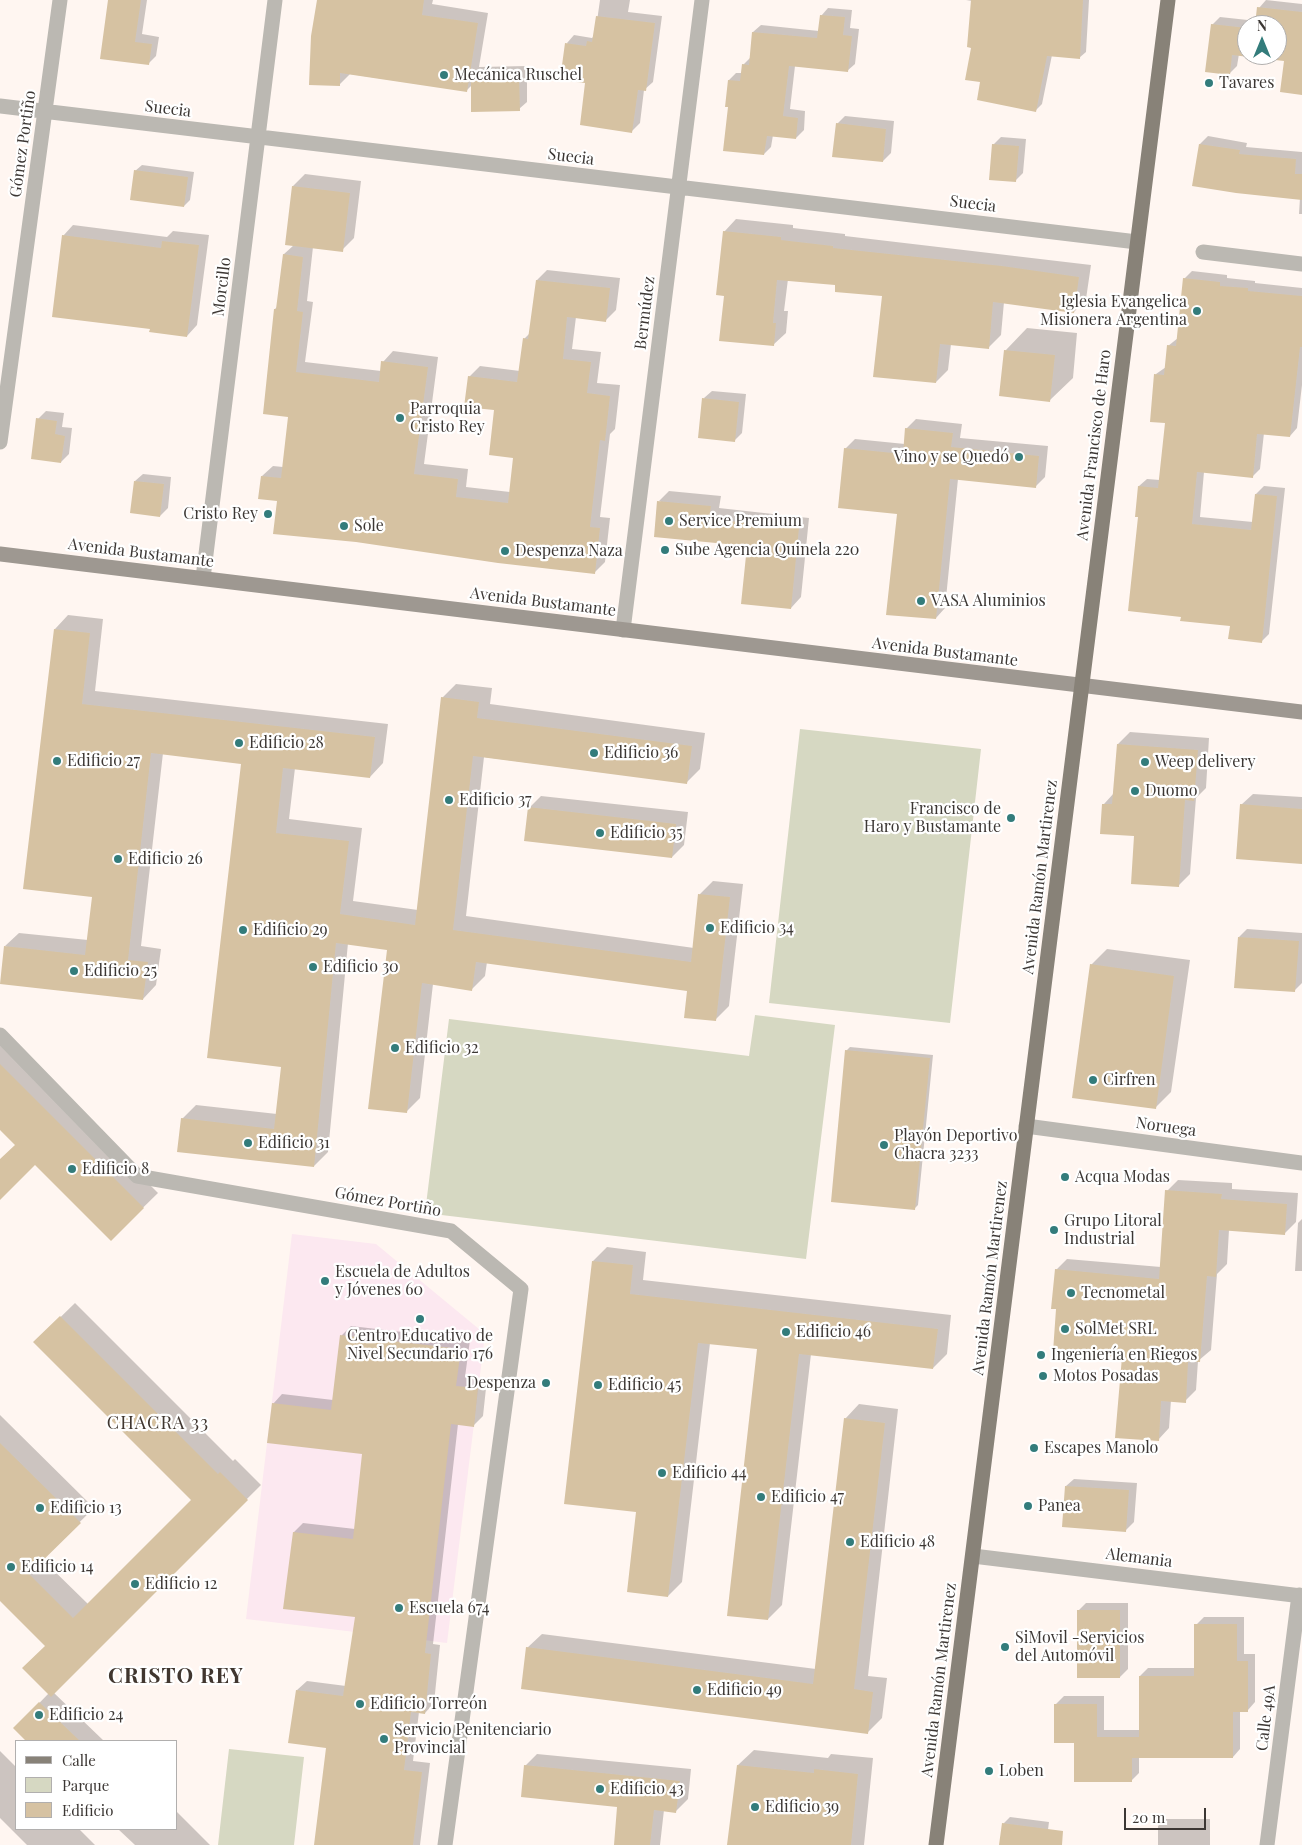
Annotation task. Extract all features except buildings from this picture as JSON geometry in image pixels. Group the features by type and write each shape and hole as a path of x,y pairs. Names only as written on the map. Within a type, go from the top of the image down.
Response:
{"main road":[{"name":"Avenida Francisco de Haro","path":"1082,686 1168,0"},
{"name":"Avenida Bustamante","path":"0,554 1302,712"},
{"name":"Avenida Ramón Martirenez","path":"936,1845 1082,686"}],"street":[{"name":"Gómez Portiño","path":"0,442 60,0"},
{"name":"Morcillo","path":"203,578 275,0"},
{"name":"Bermúdez","path":"623,630 702,0"},
{"name":"Suecia","path":"0,106 1137,242"},
{"path":"1202,252 1302,264"},
{"name":"Gómez Portiño","path":"0,1035 137,1176 452,1231 521,1290 445,1845"},
{"name":"Noruega","path":"1026,1126 1302,1163"},
{"name":"Alemania","path":"973,1556 1301,1596"},
{"name":"Calle 49A","path":"1267,1845 1301,1596"}],"shaded area":[{"path":"292,1234 376,1244 485,1334 447,1643 246,1619"}],"green space":[{"path":"800,729 981,749 950,1023 769,1003"},
{"path":"755,1015 835,1025 806,1259 425,1213 449,1019 749,1056"},
{"path":"229,1749 304,1757 294,1845 218,1845"}],"place":[{"name":"Mecánica Ruschel","path":"444,75"},
{"name":"Tavares","path":"1209,83"},
{"name":"Iglesia Evangelica Misionera Argentina","path":"1197,311"},
{"name":"Parroquia Cristo Rey","path":"400,418"},
{"name":"Vino y se Quedó","path":"1019,457"},
{"name":"Cristo Rey","path":"268,514"},
{"name":"Service Premium","path":"669,521"},
{"name":"Sole","path":"344,526"},
{"name":"Sube Agencia Quinela 220","path":"665,550"},
{"name":"Despenza Naza","path":"505,551"},
{"name":"VASA Aluminios","path":"921,601"},
{"name":"Edificio 28","path":"239,743"},
{"name":"Edificio 36","path":"594,753"},
{"name":"Edificio 27","path":"57,761"},
{"name":"Weep delivery","path":"1145,762"},
{"name":"Duomo","path":"1135,791"},
{"name":"Edificio 37","path":"449,800"},
{"name":"Francisco de Haro y Bustamante","path":"1011,818"},
{"name":"Edificio 35","path":"600,833"},
{"name":"Edificio 26","path":"118,859"},
{"name":"Edificio 34","path":"710,928"},
{"name":"Edificio 29","path":"243,930"},
{"name":"Edificio 30","path":"313,967"},
{"name":"Edificio 25","path":"74,971"},
{"name":"Edificio 32","path":"395,1048"},
{"name":"Cirfren","path":"1093,1080"},
{"name":"Edificio 31","path":"248,1143"},
{"name":"Playón Deportivo Chacra 3233","path":"884,1145"},
{"name":"Edificio 8","path":"72,1169"},
{"name":"Acqua Modas","path":"1065,1177"},
{"name":"Grupo Litoral Industrial","path":"1054,1230"},
{"name":"Escuela de Adultos y Jóvenes 60","path":"325,1281"},
{"name":"Tecnometal","path":"1071,1293"},
{"name":"Centro Educativo de Nivel Secundario 176","path":"420,1319"},
{"name":"SolMet SRL","path":"1065,1329"},
{"name":"Edificio 46","path":"786,1332"},
{"name":"Ingeniería en Riegos","path":"1041,1355"},
{"name":"Motos Posadas","path":"1043,1376"},
{"name":"Despenza","path":"546,1383"},
{"name":"Edificio 45","path":"598,1385"},
{"name":"Escapes Manolo","path":"1034,1448"},
{"name":"Edificio 44","path":"662,1473"},
{"name":"Edificio 47","path":"761,1497"},
{"name":"Panea","path":"1028,1506"},
{"name":"Edificio 13","path":"40,1508"},
{"name":"Edificio 48","path":"850,1542"},
{"name":"Edificio 14","path":"11,1567"},
{"name":"Edificio 12","path":"135,1584"},
{"name":"Escuela 674","path":"399,1608"},
{"name":"SiMovil -Servicios del Automóvil","path":"1005,1647"},
{"name":"Edificio 49","path":"697,1690"},
{"name":"Edificio Torreón","path":"360,1704"},
{"name":"Edificio 24","path":"39,1715"},
{"name":"Servicio Penitenciario Provincial","path":"384,1739"},
{"name":"Loben","path":"989,1771"},
{"name":"Edificio 43","path":"600,1789"},
{"name":"Edificio 39","path":"755,1807"}],"district":[{"name":"CHACRA 33","path":"158,1423"},
{"name":"CRISTO REY","path":"176,1676"}]}
